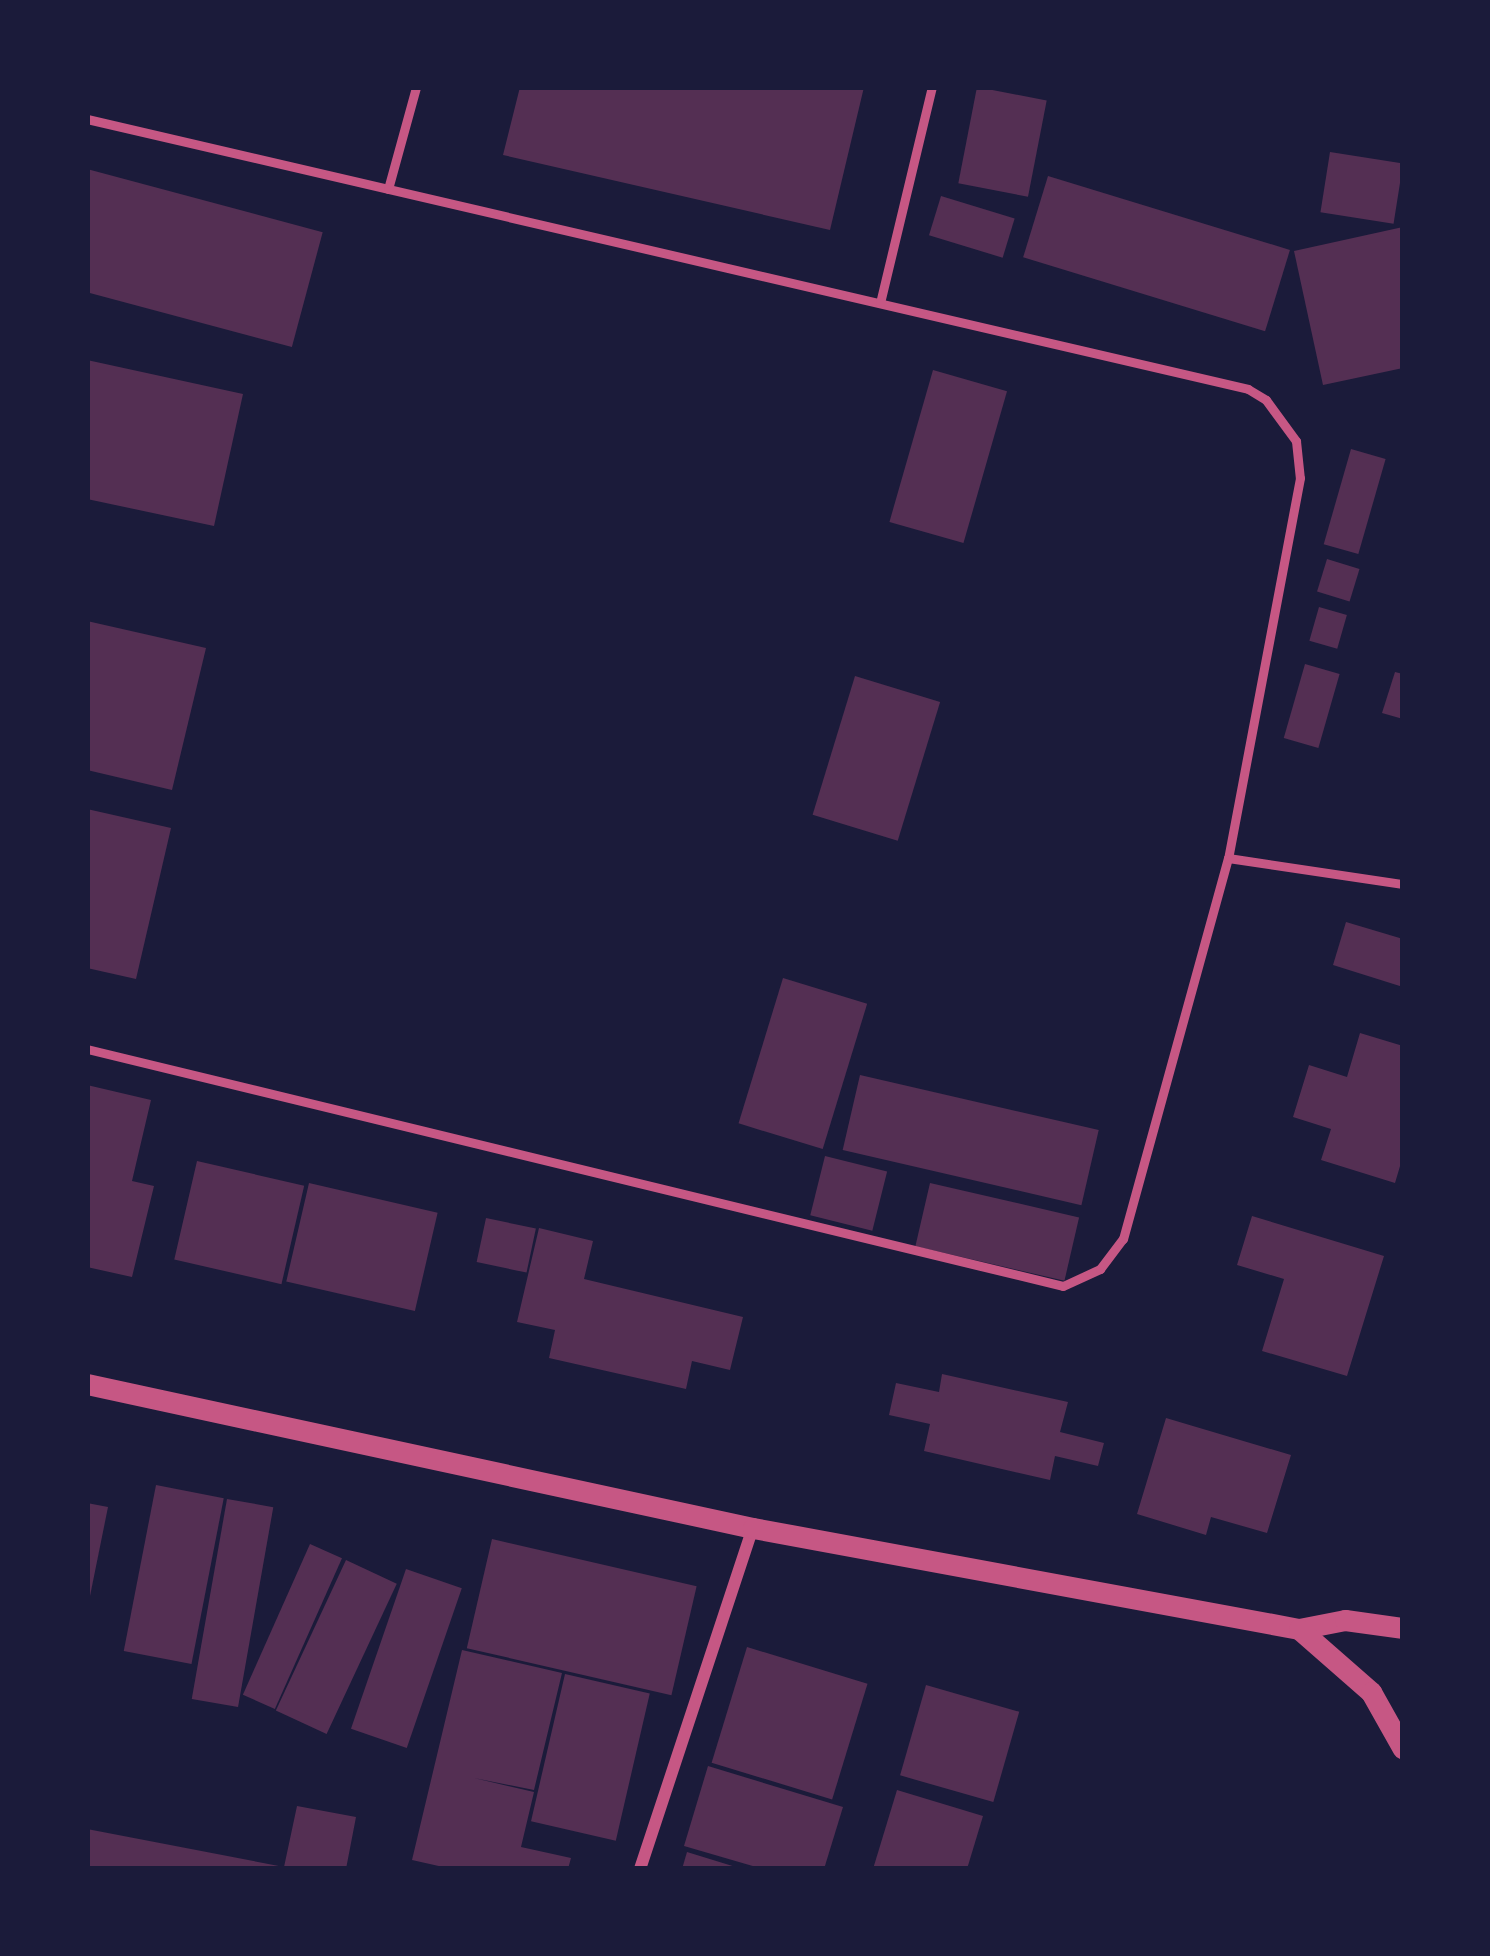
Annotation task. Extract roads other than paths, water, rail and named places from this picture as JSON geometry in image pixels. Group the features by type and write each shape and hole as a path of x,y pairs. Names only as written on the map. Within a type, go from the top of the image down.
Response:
{"street":[{"path":"87,1384 753,1528 1299,1629 1345,1620 1403,1628"},
{"path":"640,1869 753,1528"},
{"path":"1299,1629 1371,1692 1402,1734"}],"lane":[{"path":"388,189 416,87"},
{"path":"880,303 932,87"},
{"path":"87,119 1248,389 1285,422 1300,478 1228,858 1124,1238 1100,1270 1064,1286 87,1049"},
{"path":"1228,858 1403,884"}]}
